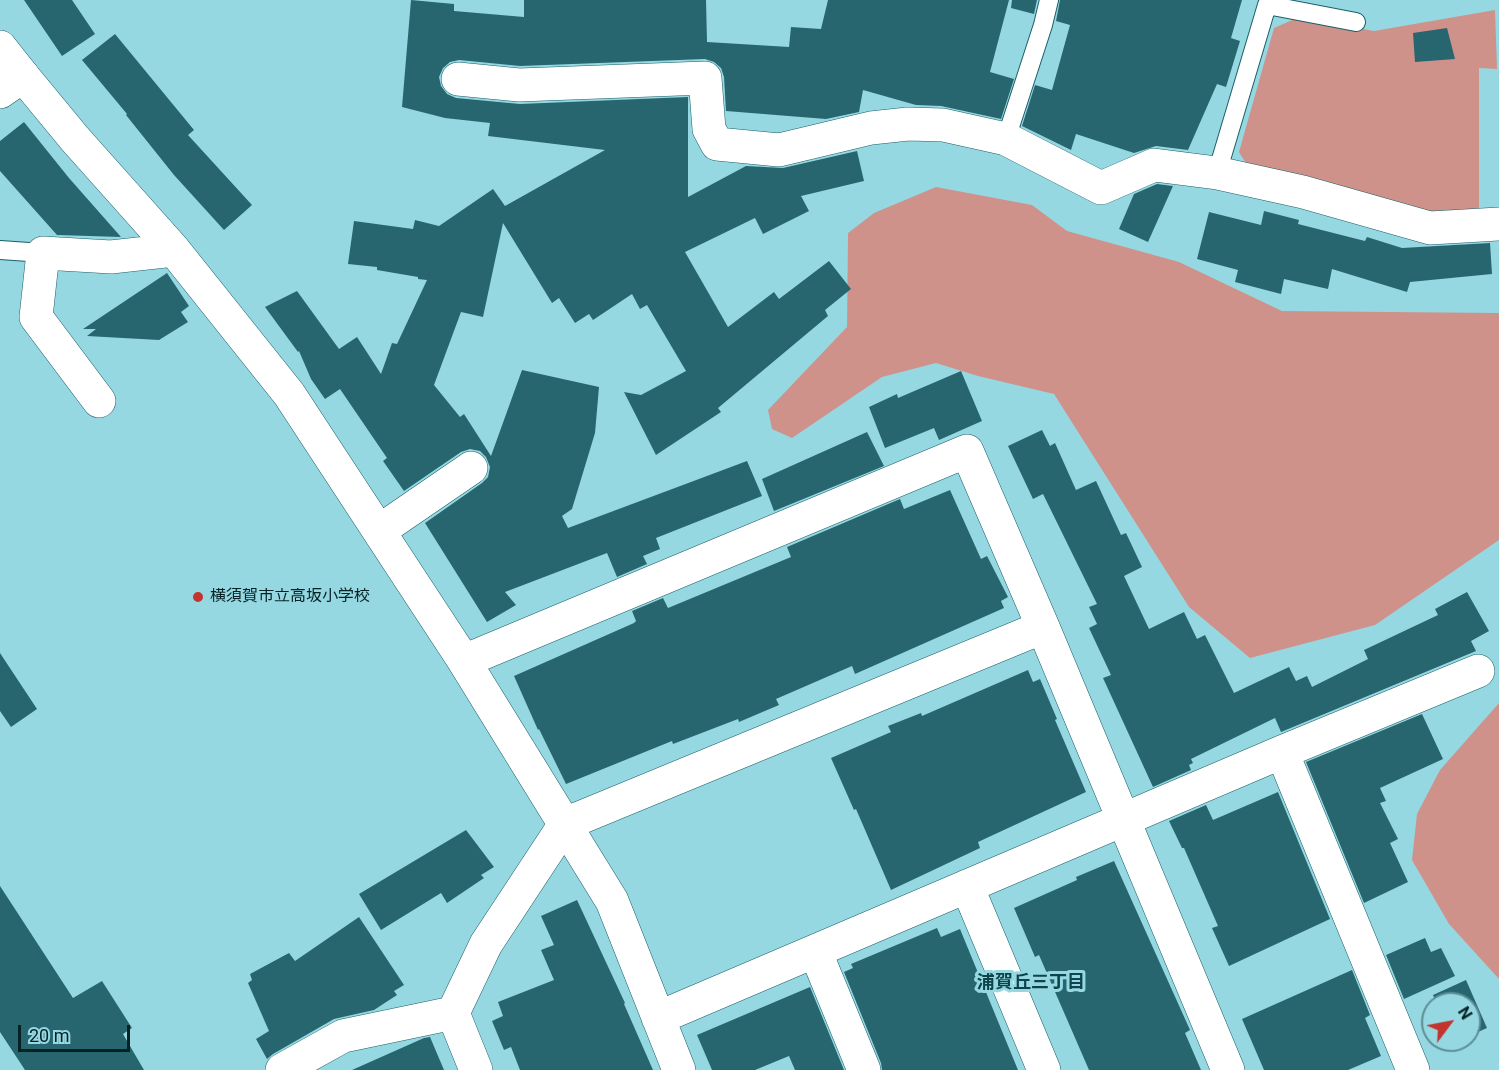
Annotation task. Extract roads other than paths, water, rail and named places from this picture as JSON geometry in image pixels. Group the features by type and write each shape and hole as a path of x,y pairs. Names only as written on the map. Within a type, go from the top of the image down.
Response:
{"street":[{"path":"0,46 11,84 75,139 174,250 289,394 464,661 612,901 679,1070"},
{"path":"458,79 519,85 705,78 709,129 717,144 779,150 871,128 908,124 943,125 1006,139 1101,188 1154,165 1217,173 1303,192 1430,228 1499,224"},
{"path":"99,401 36,316 43,253 111,256 174,250"},
{"path":"464,661 967,451 1043,627 1227,1070"},
{"path":"379,531 471,468"},
{"path":"476,1070 453,1013 486,944 565,824 1043,627"},
{"path":"658,1018 1478,671"},
{"path":"1282,752 1413,1070"},
{"path":"967,886 1044,1070"},
{"path":"816,953 864,1070"},
{"path":"282,1070 343,1036 453,1013"}],"lane":[{"path":"1006,139 1049,0"},
{"path":"1217,173 1267,5 1356,22"},
{"path":"0,250 43,253"}],"place":[{"name":"横須賀市立高坂小学校","path":"198,597"}],"district":[{"name":"浦賀丘三丁目","path":"1031,983"}]}
